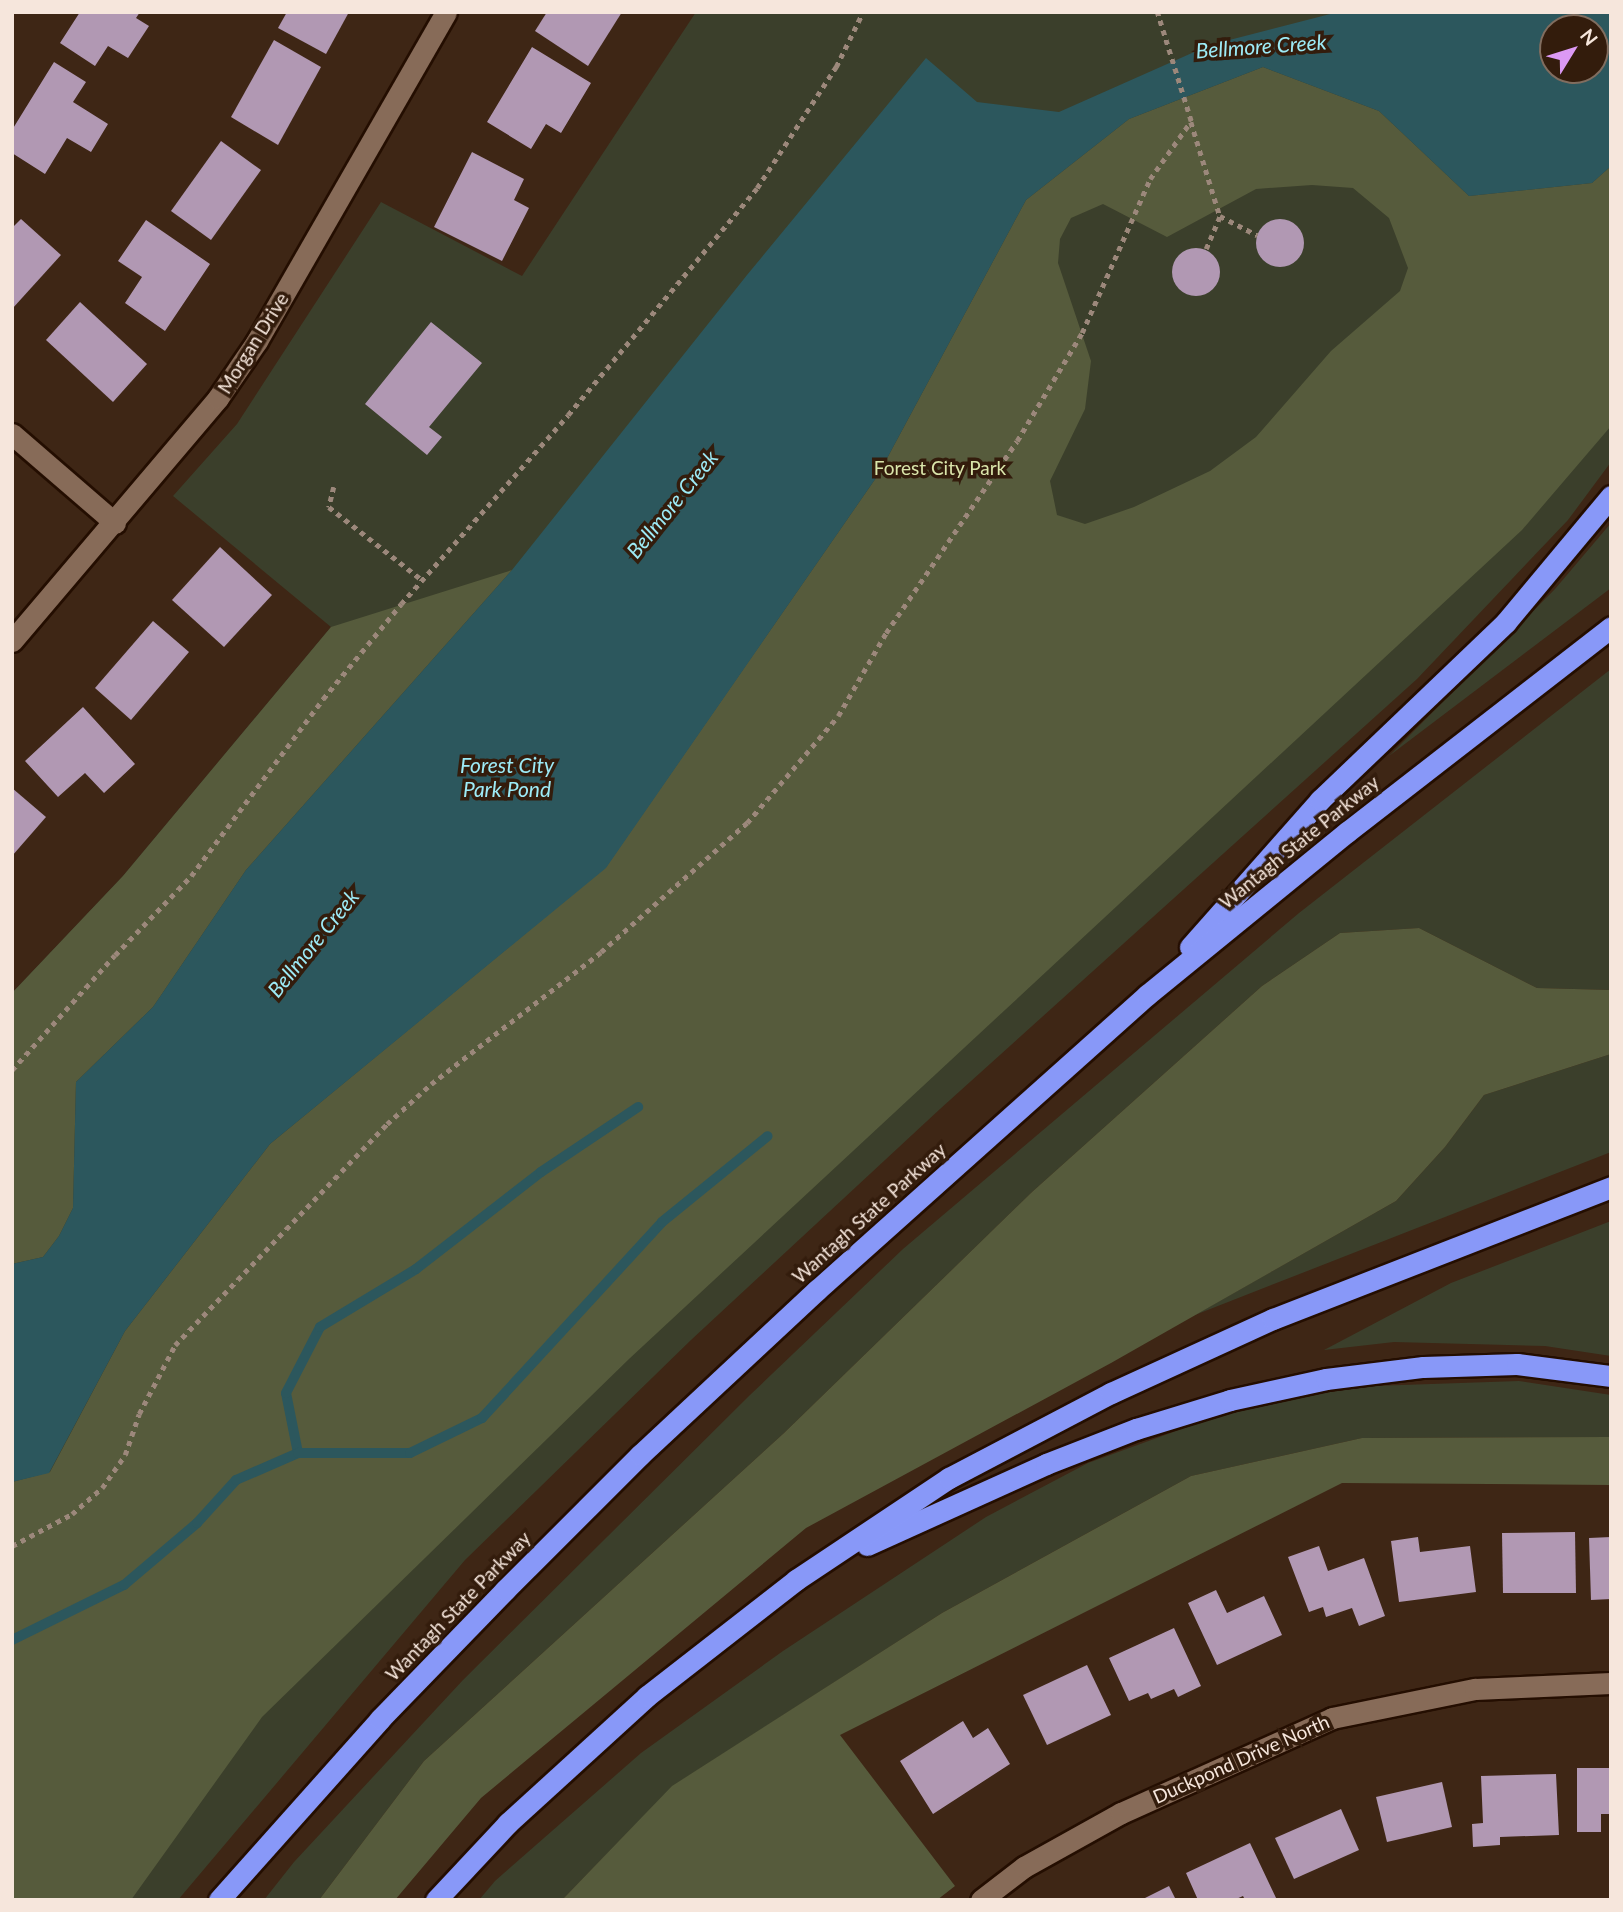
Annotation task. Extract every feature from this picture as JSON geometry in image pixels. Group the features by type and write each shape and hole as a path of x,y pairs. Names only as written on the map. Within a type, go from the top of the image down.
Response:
{"highway":[{"path":"1147,995 1320,800 1506,622 1611,496"},
{"name":"Wantagh State Parkway","path":"219,1900 380,1719 640,1455 817,1290 1147,995 1347,832 1611,627"},
{"path":"436,1900 508,1823 647,1696 796,1580 949,1478 1111,1393 1273,1319 1611,1187"},
{"path":"796,1580 965,1499 1046,1464 1136,1429 1230,1400 1326,1379 1423,1367 1517,1364 1611,1376"}],"street":[{"name":"Morgan Drive","path":"12,641 115,523 218,398 257,341 446,12"},
{"path":"12,434 115,523"},
{"name":"Duckpond Drive North","path":"981,1900 1024,1867 1121,1812 1332,1718 1475,1689 1611,1683"}],"path":[{"path":"12,1070 115,955 191,876 323,699 422,580 568,415 757,188 836,67 863,12"},
{"path":"1157,12 1220,216 1206,249"},
{"path":"12,1546 72,1514 102,1488 125,1455 139,1414 175,1345 387,1124 431,1083 601,952 747,823 838,716 886,633 1017,441 1082,333 1150,179 1191,121"},
{"path":"1220,216 1257,235"},
{"path":"334,487 329,508 422,580"}],"green space":[{"name":"Forest City Park","path":"696,12 1611,12 1611,462 1568,520 1417,679 940,1109 691,1340 465,1560 178,1900 12,1900 12,993 123,876 331,627 173,496 237,424 381,202 522,276"},
{"path":"1263,67 1379,111 1469,196 1592,183 1611,166 1611,426 1522,530 629,1359 262,1717 131,1900 12,1900 12,1482 50,1472 125,1331 270,1144 606,867 878,475 1026,200 1129,119","holes":["1312,185 1353,188 1389,218 1408,268 1400,291 1331,351 1256,437 1210,471 1134,507 1085,524 1057,515 1050,481 1085,409 1091,361 1058,263 1060,239 1071,218 1103,204 1167,237 1256,189"]},
{"path":"1611,523 1611,588 1389,756 1555,589"},
{"path":"512,570 246,870 153,1007 76,1082 73,1208 59,1236 43,1257 12,1264 12,993 123,876 331,627"},
{"path":"1611,669 1611,990 1537,988 1419,928 1340,933 1262,986 1032,1192 784,1433 424,1761 319,1900 264,1900 294,1862 463,1680 750,1395 903,1249 1299,913"},
{"path":"1419,928 1537,988 1611,990 1611,1054 1484,1095 1445,1147 1396,1201 1111,1363 806,1528 481,1798 395,1900 319,1900 424,1761 784,1433 1032,1192 1262,986 1340,933"},
{"path":"1611,1054 1611,1152 1195,1315 1396,1201 1445,1147 1484,1095"},
{"path":"1611,1221 1611,1356 1545,1346 1394,1342 1324,1350 1451,1283"},
{"path":"1519,1381 1611,1395 1611,1437 1362,1438 1191,1476 942,1613 673,1786 562,1900 479,1900 495,1881 641,1753 783,1651 986,1517 1088,1463 1253,1403 1373,1386"},
{"path":"1611,1437 1611,1485 1342,1483 840,1735 955,1886 937,1900 562,1900 672,1786 942,1613 1191,1476 1362,1438"}],"water":[{"name":"Forest City Park Pond","path":"1338,12 1611,12 1611,166 1592,183 1469,196 1379,111 1263,67 1129,119 1026,200 878,475 606,868 270,1144 125,1331 49,1473 12,1482 12,1264 43,1257 59,1236 73,1208 76,1082 153,1007 246,870 512,570 747,275 926,58 977,102 1059,112 1210,45"}],"building":[{"path":"80,12 140,12 136,18 149,26 128,58 108,46 95,66 60,43"},
{"path":"287,12 349,12 326,54 278,28"},
{"path":"547,12 622,12 588,66 535,31"},
{"path":"274,40 321,67 278,145 231,117"},
{"path":"532,47 591,83 561,133 546,124 531,149 487,122"},
{"path":"54,62 86,82 73,102 108,124 91,152 67,138 45,174 12,153 12,130"},
{"path":"221,141 261,170 211,240 171,211"},
{"path":"472,152 524,179 514,200 529,208 502,261 434,227"},
{"path":"21,219 61,255 12,309 12,228"},
{"path":"1280,219 1297,226 1304,243 1297,260 1280,267 1263,260 1256,243 1263,226"},
{"path":"146,220 210,264 165,331 125,303 142,277 118,261"},
{"path":"1196,248 1213,255 1220,272 1213,289 1196,296 1179,289 1172,272 1179,255"},
{"path":"80,302 147,364 113,402 46,340"},
{"path":"431,322 482,363 429,427 442,437 427,455 365,404"},
{"path":"220,547 272,595 224,647 172,600"},
{"path":"153,621 189,652 131,720 95,688"},
{"path":"83,707 135,764 104,793 85,773 58,797 25,761"},
{"path":"12,788 46,817 12,856"},
{"path":"1575,1532 1576,1593 1503,1593 1502,1533"},
{"path":"1418,1537 1420,1552 1470,1546 1476,1592 1399,1602 1391,1541"},
{"path":"1611,1537 1611,1599 1591,1600 1589,1538"},
{"path":"1319,1546 1328,1571 1364,1558 1385,1616 1359,1626 1352,1608 1326,1617 1323,1607 1309,1612 1288,1557"},
{"path":"1216,1590 1227,1613 1264,1596 1282,1635 1217,1665 1188,1603"},
{"path":"1174,1628 1201,1686 1178,1697 1174,1689 1151,1699 1148,1693 1129,1701 1109,1658"},
{"path":"1087,1665 1111,1715 1047,1745 1023,1695"},
{"path":"963,1721 973,1738 988,1728 1010,1764 933,1814 900,1761"},
{"path":"1577,1768 1611,1768 1611,1814 1601,1814 1601,1832 1577,1832"},
{"path":"1556,1774 1559,1835 1500,1837 1500,1845 1473,1847 1472,1824 1483,1823 1481,1776"},
{"path":"1442,1782 1452,1827 1387,1842 1376,1797"},
{"path":"1341,1809 1359,1850 1294,1879 1275,1838"},
{"path":"1250,1843 1277,1900 1245,1900 1243,1896 1234,1900 1198,1900 1186,1873"},
{"path":"1169,1886 1176,1900 1141,1900"}],"waterway":[{"path":"298,1453 286,1393 320,1327 416,1269 541,1172 638,1107"},
{"path":"12,1640 124,1585 197,1523 236,1480 298,1453 410,1453 482,1418 662,1222 768,1136"}],"water label":[{"name":"Bellmore Creek","path":"1261,46"},
{"name":"Bellmore Creek","path":"672,504"},
{"name":"Bellmore Creek","path":"313,943"}]}
